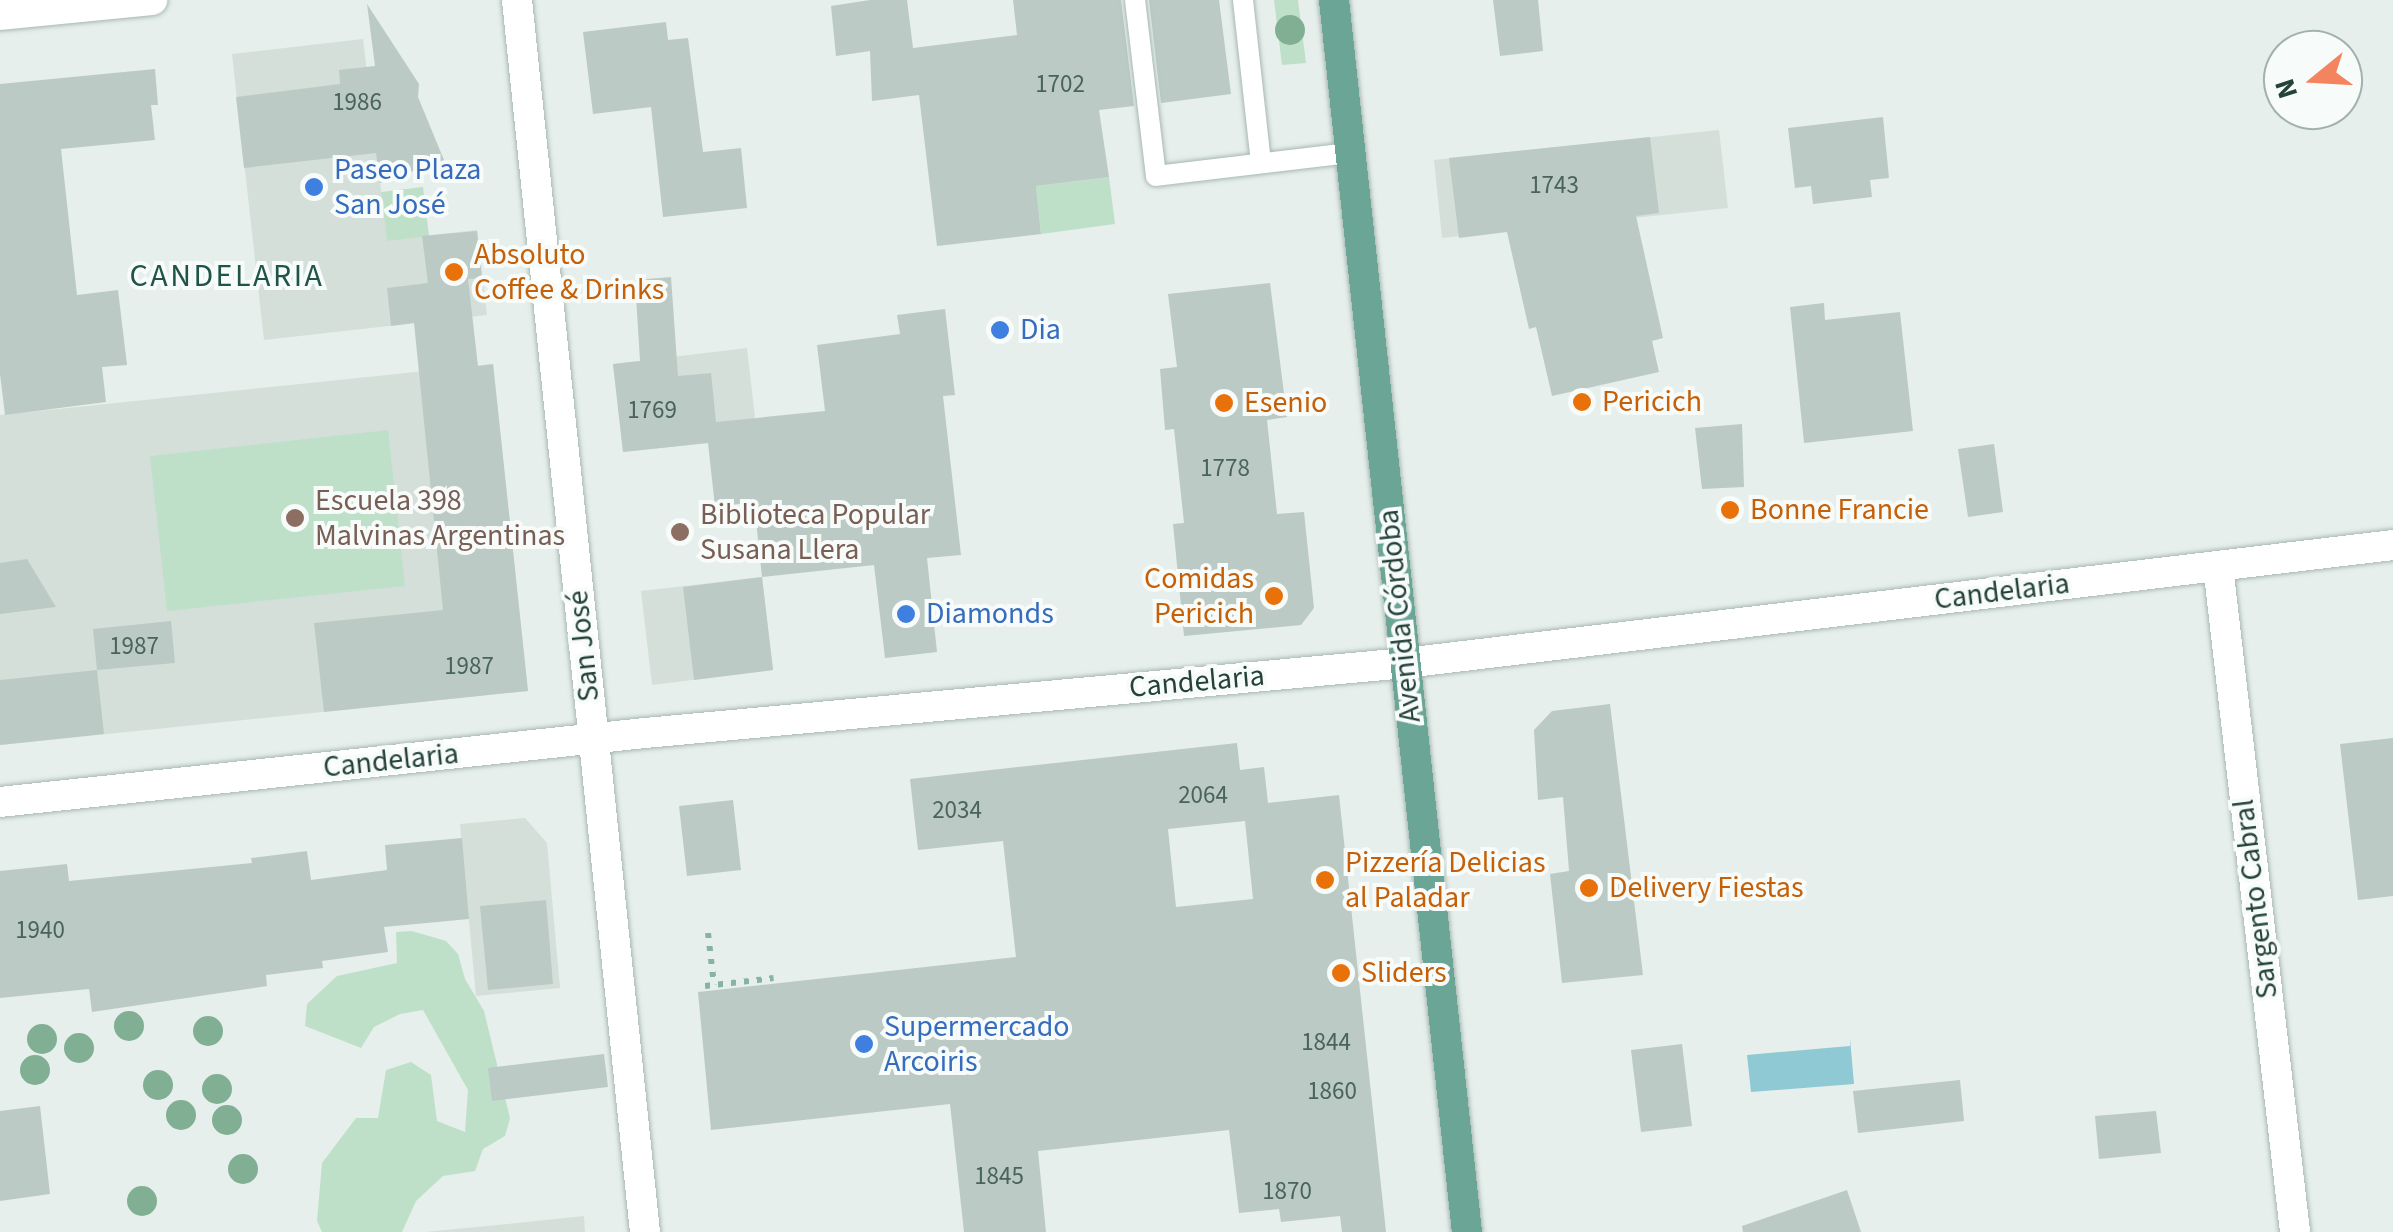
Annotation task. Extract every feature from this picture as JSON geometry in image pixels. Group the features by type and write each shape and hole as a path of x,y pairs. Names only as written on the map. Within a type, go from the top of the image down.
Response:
{"main road":[{"name":"Avenida Córdoba","path":"1334,0 1467,1232"}],"street":[{"path":"0,15 152,0"},
{"name":"San José","path":"516,0 645,1232"},
{"name":"Candelaria","path":"0,802 594,738 1405,663 2393,545"},
{"name":"Sargento Cabral","path":"2218,566 2295,1232"}],"lane":[{"path":"1135,0 1156,176 1350,153"},
{"path":"1242,0 1261,164"}],"path":[{"path":"708,932 714,984"},
{"path":"705,986 774,978"}],"shaded area":[{"name":"Paseo Plaza San José","path":"363,39 387,240 477,230 487,315 264,340 232,54"},
{"path":"1719,130 1728,208 1442,238 1434,160"},
{"path":"747,348 755,418 708,443 623,452 613,364"},
{"name":"Escuela 398 Malvinas Argentinas","path":"493,364 528,691 0,745 0,415"},
{"path":"762,577 773,670 652,685 641,591"},
{"path":"525,818 547,843 560,988 476,996 460,824"},
{"path":"584,1216 585,1232 425,1232 517,1223"}],"green space":[{"path":"1274,0 1298,0 1306,63 1282,65"},
{"path":"1109,177 1115,224 1041,234 1036,186"},
{"path":"423,187 429,236 387,241 381,192"},
{"path":"388,430 405,586 167,611 150,456"},
{"path":"412,931 446,941 458,954 465,979 484,1011 510,1118 505,1136 483,1149 475,1171 443,1176 416,1201 402,1232 322,1232 317,1221 322,1163 356,1118 378,1118 386,1070 411,1062 431,1075 437,1121 465,1132 468,1090 423,1010 400,1014 374,1027 361,1048 305,1026 307,1004 337,976 397,963 396,932"}],"water":[{"path":"1850,1038 1854,1084 1751,1092 1747,1055 1850,1046"}],"building":[{"path":"907,0 913,48 1017,35 1013,0 1121,0 1134,106 1099,110 1109,177 1036,186 1041,234 937,246 919,95 872,101 870,51 836,56 831,6"},
{"path":"1149,0 1219,0 1231,94 1161,103"},
{"path":"1493,0 1538,0 1543,51 1500,56"},
{"path":"367,4 419,84 418,97 444,160 380,183 376,153 244,168 236,97 340,84 339,70 375,66"},
{"path":"666,22 668,40 688,38 703,152 741,148 747,208 663,217 651,107 593,114 583,32"},
{"path":"155,69 158,105 151,105 155,140 61,149 77,295 118,290 127,365 102,367 106,402 5,415 0,374 0,84"},
{"path":"1883,117 1889,178 1870,180 1872,197 1813,204 1811,186 1795,188 1788,128"},
{"path":"1650,137 1659,213 1636,216 1663,338 1652,341 1659,372 1552,396 1536,327 1529,329 1507,232 1459,238 1449,158"},
{"path":"477,231 482,278 468,279 478,366 493,364 528,691 324,712 314,623 443,610 414,323 391,326 387,288 428,283 422,236"},
{"path":"671,277 678,376 711,373 716,422 825,411 817,345 900,334 897,315 945,309 955,395 943,396 961,555 927,558 937,652 885,658 874,565 762,577 754,502 715,507 708,443 623,452 613,364 640,361 635,280"},
{"path":"1270,283 1287,417 1267,420 1277,514 1304,512 1314,608 1301,625 1184,636 1173,524 1184,523 1174,429 1165,430 1160,369 1177,367 1168,294"},
{"path":"1824,303 1825,320 1900,312 1913,431 1804,443 1790,307"},
{"path":"1742,424 1744,487 1702,489 1695,428"},
{"path":"1994,444 2003,512 1968,517 1958,449"},
{"path":"27,559 56,607 0,614 0,563"},
{"path":"762,577 773,670 694,680 683,587"},
{"path":"171,621 175,663 97,670 93,629"},
{"path":"97,670 104,734 0,745 0,680"},
{"path":"1610,704 1643,975 1562,983 1550,874 1569,871 1563,797 1538,800 1534,730 1552,711"},
{"path":"2393,738 2393,896 2358,900 2340,744"},
{"path":"1237,743 1240,770 1264,767 1268,803 1339,795 1386,1232 1342,1232 1340,1216 1281,1222 1279,1209 1239,1213 1229,1130 1038,1151 1046,1232 964,1232 950,1104 711,1130 698,992 1016,957 1003,841 918,850 910,779","holes":["1245,821 1253,899 1176,907 1168,829"]},
{"path":"733,800 741,870 687,876 679,806"},
{"path":"462,838 469,919 384,927 388,952 322,961 323,968 266,975 267,986 92,1012 89,989 0,998 0,871 67,864 69,881 252,863 251,858 307,851 311,880 387,870 385,845"},
{"path":"546,900 553,984 488,990 480,906"},
{"path":"1682,1044 1692,1126 1641,1132 1631,1050"},
{"path":"604,1054 608,1087 492,1101 488,1068"},
{"path":"1960,1080 1964,1121 1858,1133 1853,1091"},
{"path":"40,1106 50,1194 0,1201 0,1111"},
{"path":"2156,1111 2161,1153 2099,1159 2095,1116"},
{"path":"1847,1190 1861,1232 1743,1232 1742,1226"}],"place":[{"name":"Paseo Plaza San José","path":"314,187"},
{"name":"Absoluto Coffee & Drinks","path":"454,272"},
{"name":"Dia","path":"1000,330"},
{"name":"Pericich","path":"1582,402"},
{"name":"Esenio","path":"1224,403"},
{"name":"Bonne Francie","path":"1730,510"},
{"name":"Escuela 398 Malvinas Argentinas","path":"295,518"},
{"name":"Biblioteca Popular Susana Llera","path":"680,532"},
{"name":"Comidas Pericich","path":"1274,596"},
{"name":"Diamonds","path":"906,614"},
{"name":"Pizzería Delicias al Paladar","path":"1325,880"},
{"name":"Delivery Fiestas","path":"1589,888"},
{"name":"Sliders","path":"1341,973"},
{"name":"Supermercado Arcoiris","path":"864,1044"}],"district":[{"name":"CANDELARIA","path":"227,276"}]}
